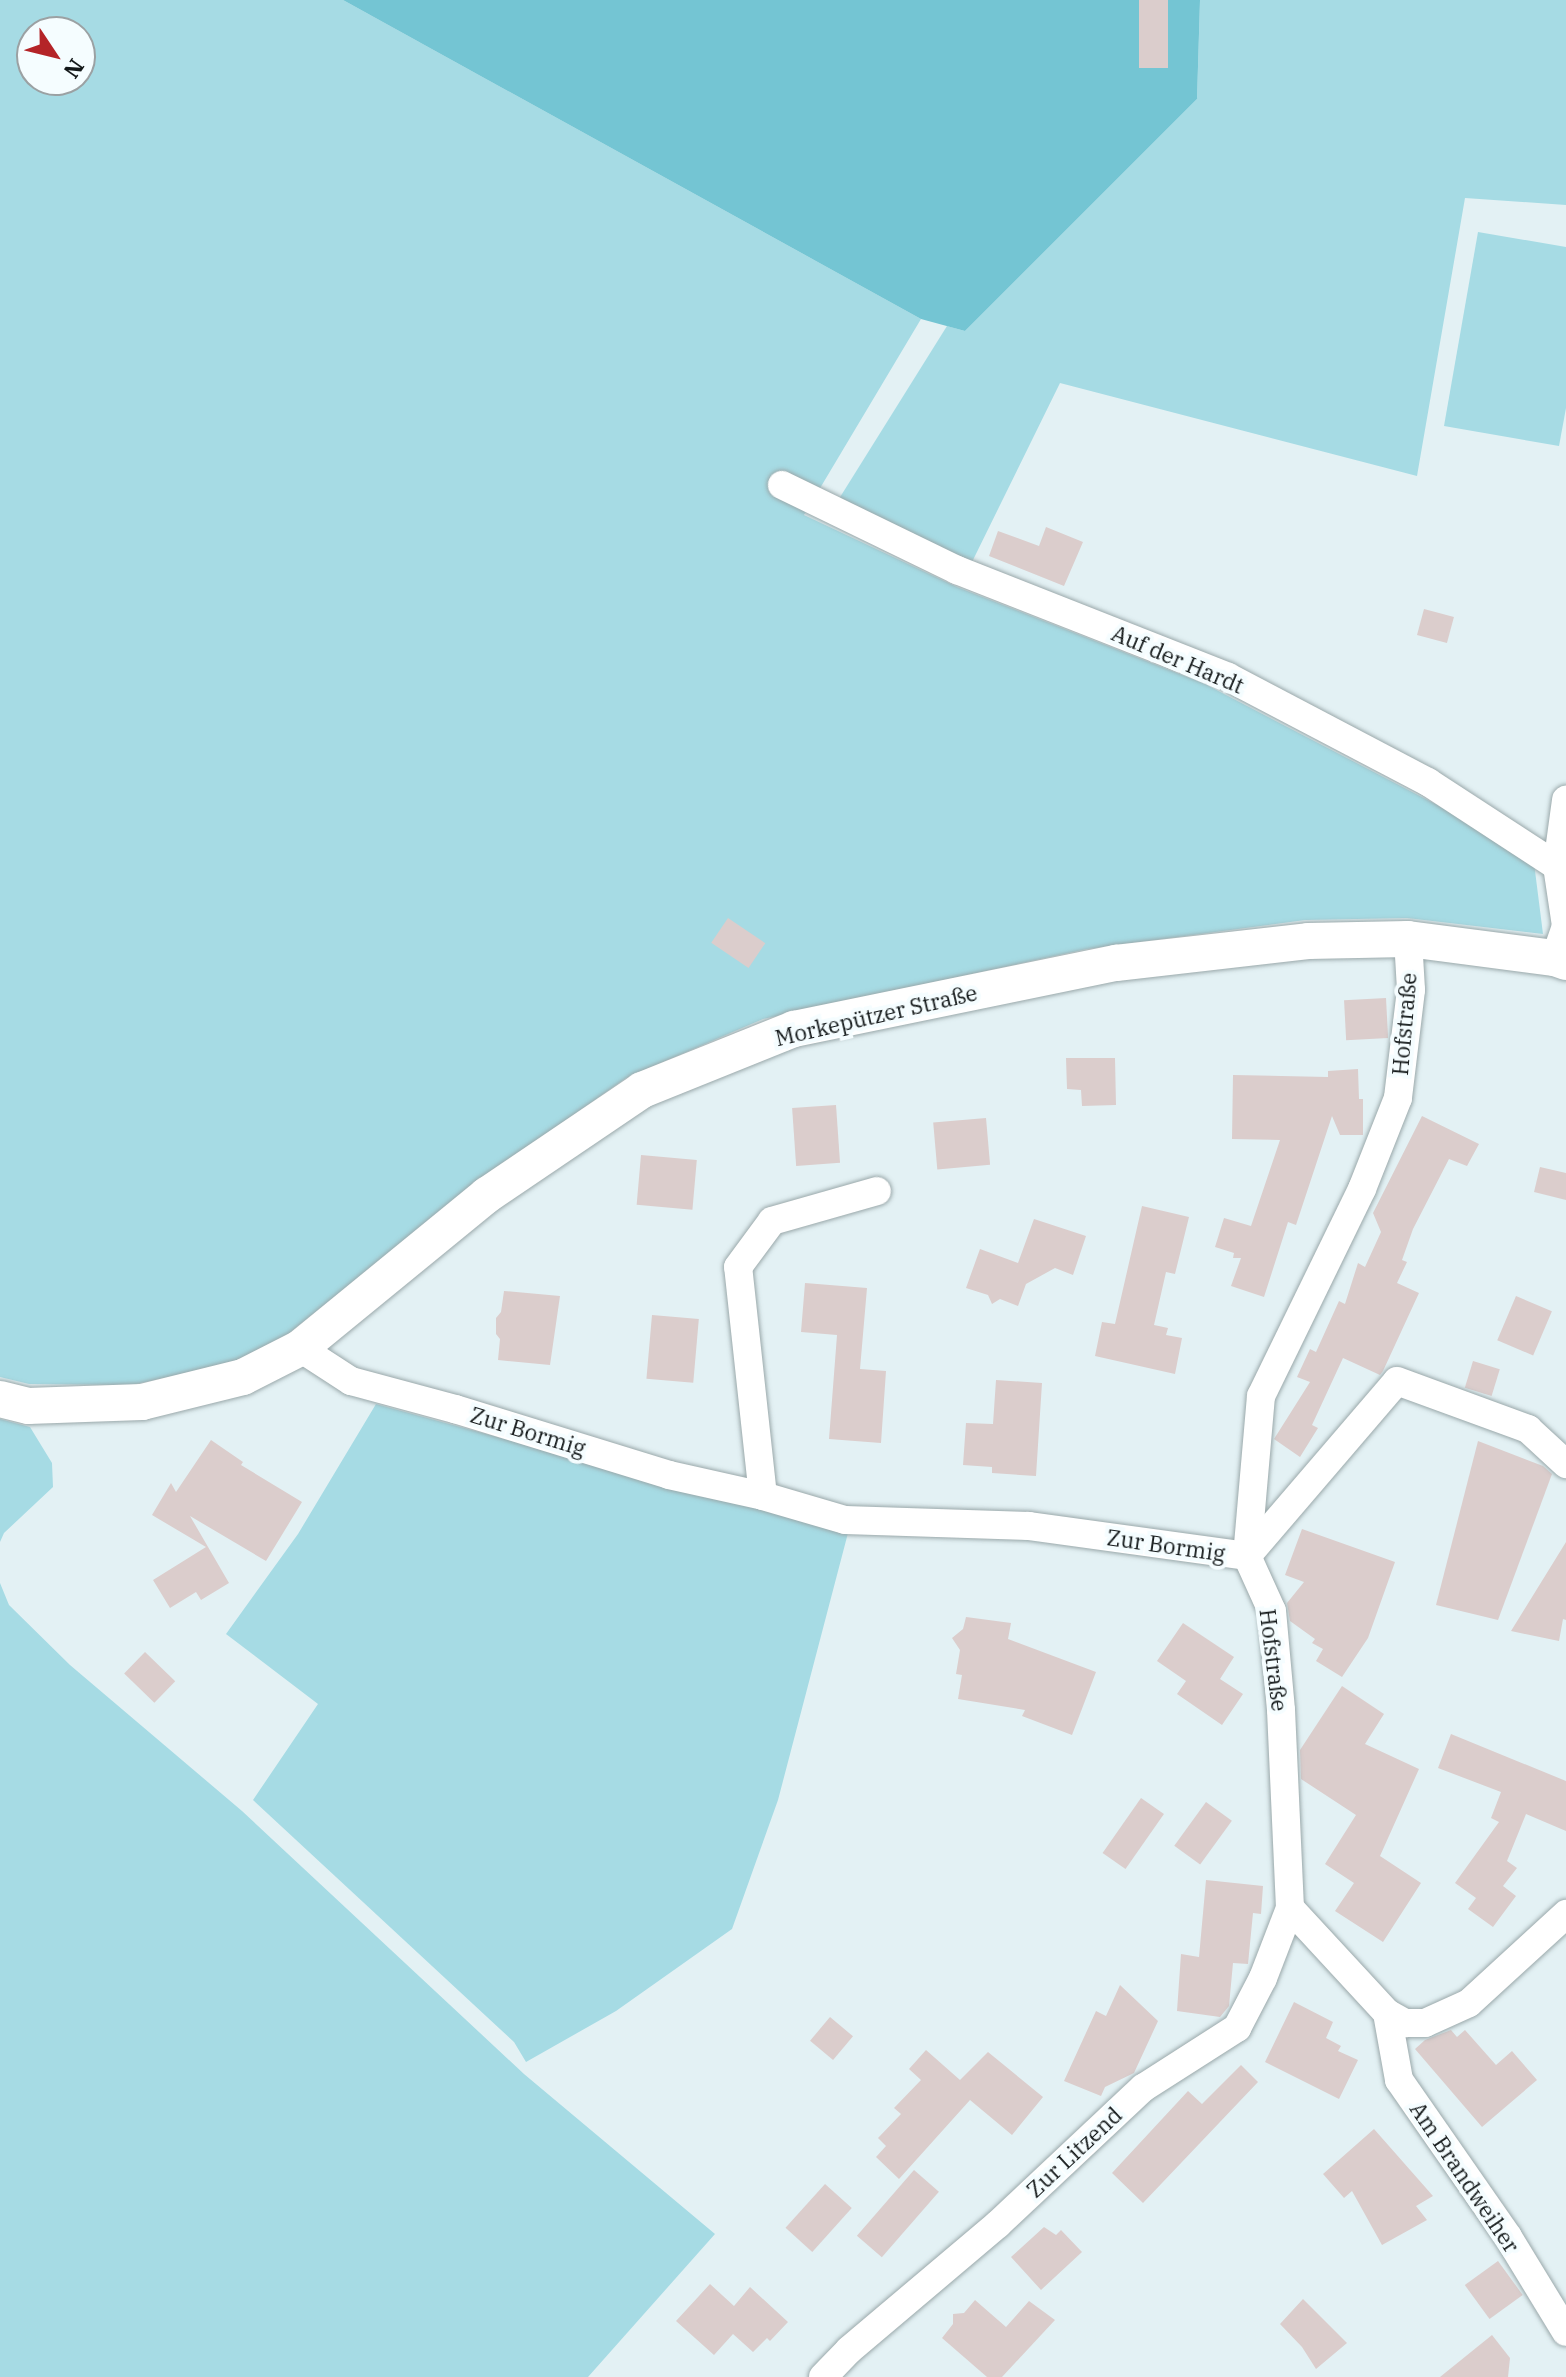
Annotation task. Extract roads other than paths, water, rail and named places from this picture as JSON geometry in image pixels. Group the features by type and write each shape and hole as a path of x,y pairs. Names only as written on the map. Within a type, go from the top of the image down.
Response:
{"street":[{"name":"Auf der Hardt","path":"782,485 957,570 1228,677 1428,782 1557,866"},
{"path":"1560,960 1566,926 1557,866 1566,800"},
{"name":"Morkepützer Straße","path":"0,1399 28,1406 142,1402 243,1377 300,1348 487,1195 642,1090 781,1034 1116,963 1308,941 1408,939 1560,960"},
{"name":"Hofstraße","path":"1290,1908 1281,1710 1272,1611 1247,1556 1261,1396 1362,1189 1398,1098 1411,990 1408,939"},
{"path":"763,1496 738,1267 772,1221 877,1191"},
{"name":"Zur Bormig","path":"300,1348 351,1381 455,1409 669,1475 763,1496 845,1520 1029,1526 1247,1556 1397,1381 1528,1429 1565,1460"},
{"path":"1290,1908 1387,2013 1405,2023 1425,2023 1469,2003 1566,1914"},
{"name":"Zur Litzend","path":"823,2377 849,2350 998,2224 1143,2088 1237,2028 1263,1978 1290,1908"},
{"name":"Am Brandweiher","path":"1387,2013 1399,2080 1508,2237 1566,2332"}]}
